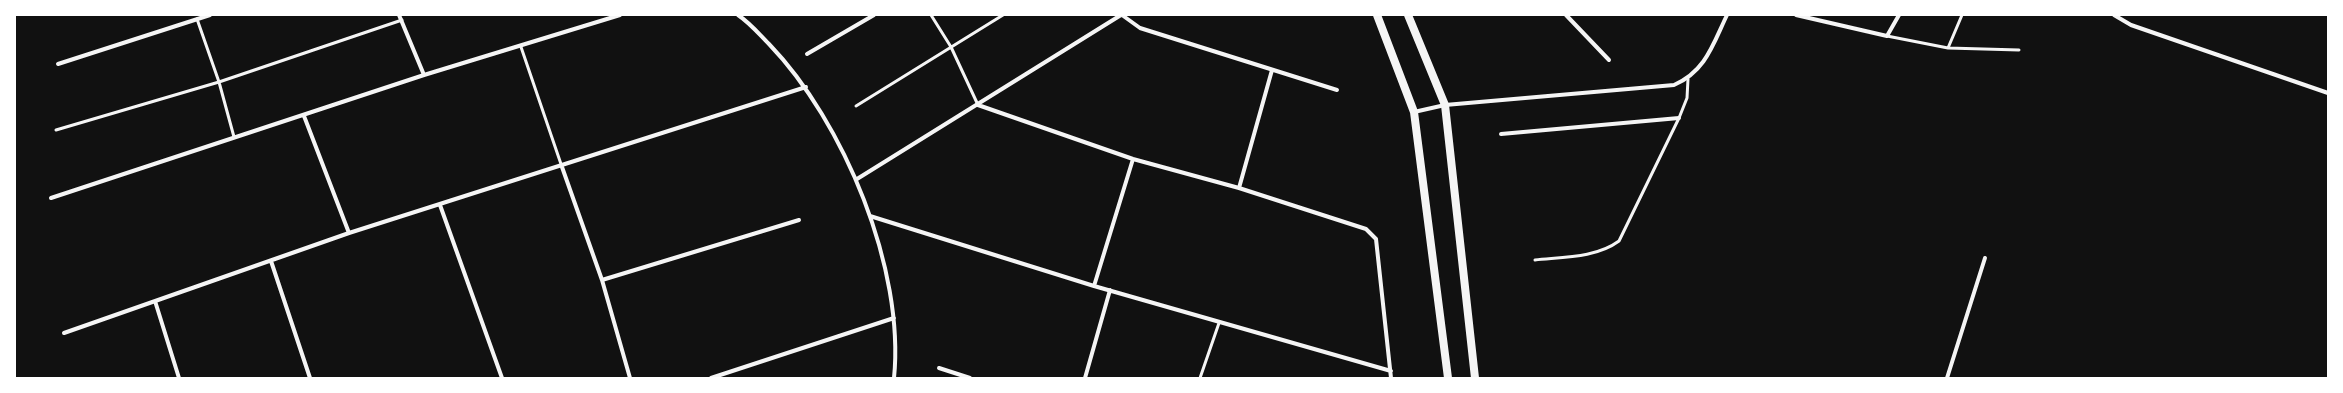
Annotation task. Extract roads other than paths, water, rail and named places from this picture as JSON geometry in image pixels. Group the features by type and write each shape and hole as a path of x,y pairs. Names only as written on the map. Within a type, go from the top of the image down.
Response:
{"main road":[{"path":"1377,15 1414,112 1448,378"},
{"path":"1408,15 1444,105 1475,378"}],"street":[{"path":"58,64 210,15"},
{"path":"400,15 424,75"},
{"path":"51,198 234,137 304,116 424,75 521,47 620,15"},
{"path":"738,15 746,21 784,60 806,87 857,179 870,216 889,289 894,318 896,357 894,378"},
{"path":"807,54 874,15"},
{"path":"857,179 1122,15 1140,28 1337,90"},
{"path":"1566,15 1609,60"},
{"path":"1414,112 1444,105 1674,85 1688,79 1708,56 1727,15"},
{"path":"1796,15 1887,36 1899,15"},
{"path":"2114,15 2131,25 2328,93"},
{"path":"1239,188 1272,70"},
{"path":"64,333 349,233 562,167 806,87"},
{"path":"978,105 1133,160 1239,188 1366,229 1376,239 1391,378"},
{"path":"304,116 349,233"},
{"path":"1501,134 1679,118"},
{"path":"1094,286 1133,160"},
{"path":"562,167 602,280 630,378"},
{"path":"440,204 502,378"},
{"path":"870,216 1094,286 1391,371"},
{"path":"602,280 799,220"},
{"path":"1947,378 1985,258"},
{"path":"271,261 310,378"},
{"path":"1085,378 1110,290"},
{"path":"155,301 179,378"},
{"path":"711,378 894,318"},
{"path":"939,368 970,378"}],"lane":[{"path":"931,15 950,47 978,105"},
{"path":"856,106 1003,15"},
{"path":"1948,48 1962,15"},
{"path":"197,19 219,82 234,137"},
{"path":"56,130 219,82 402,20"},
{"path":"1887,36 1948,48 2018,50"},
{"path":"521,47 562,167"},
{"path":"1535,260 1596,252 1610,248 1619,241 1688,98 1688,79"},
{"path":"1200,378 1220,323"}]}
